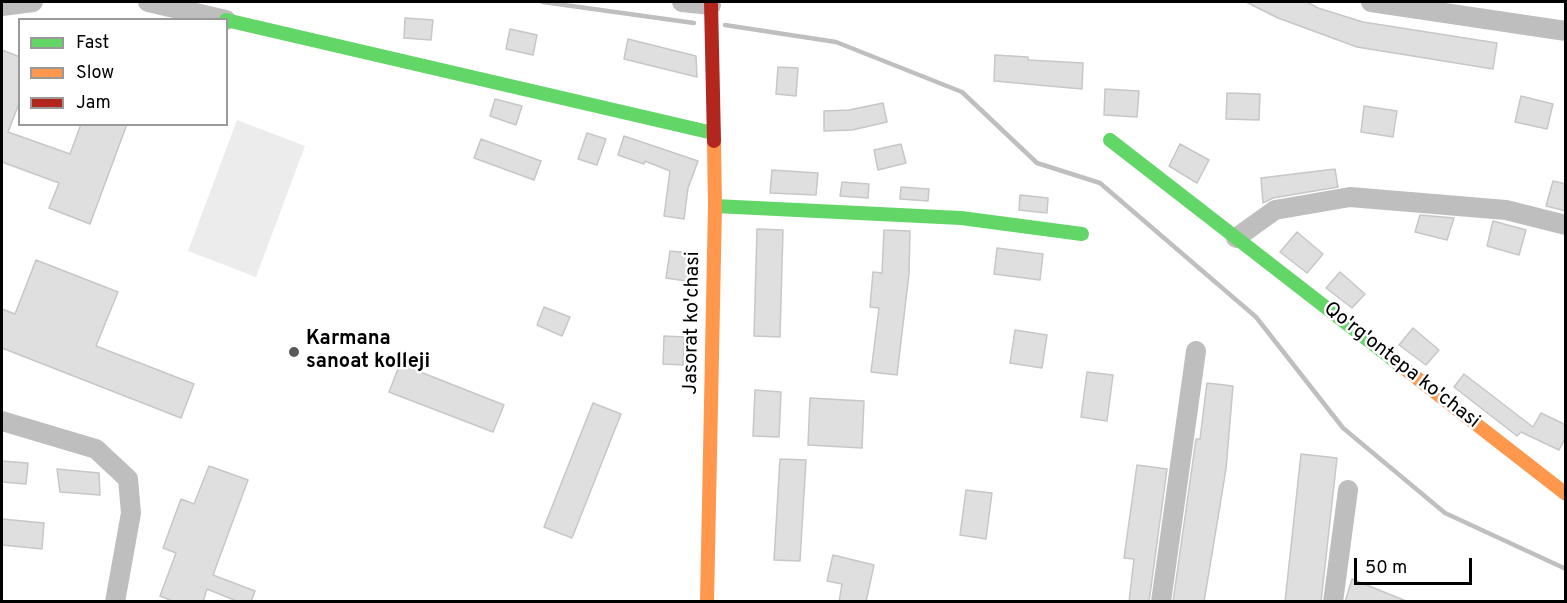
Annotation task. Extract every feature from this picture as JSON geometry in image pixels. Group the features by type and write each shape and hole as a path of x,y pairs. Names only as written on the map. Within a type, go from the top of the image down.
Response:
{"street":[{"path":"2,6 33,2"},
{"path":"148,2 217,18"},
{"path":"682,2 711,3"},
{"path":"1371,2 1566,31"},
{"name":"Jasorat ko'chasi","path":"707,602 715,206 711,3"},
{"path":"228,20 713,133"},
{"name":"Qo'rg'ontepa ko'chasi","path":"1110,140 1566,494"},
{"path":"1236,238 1275,210 1350,196 1506,210 1566,225"},
{"path":"715,206 961,218 1082,234"},
{"path":"1161,602 1196,351"},
{"path":"2,421 96,449 128,479 132,513 115,602"},
{"path":"1333,602 1348,490"}],"shaded area":[{"path":"237,120 305,146 256,277 188,251"}],"building":[{"path":"1246,2 1307,2 1318,8 1363,22 1497,43 1493,69 1357,47 1278,18"},
{"path":"405,18 433,20 431,40 404,38"},
{"path":"510,29 537,35 533,55 506,49"},
{"path":"628,39 696,56 697,77 624,59"},
{"path":"2,50 18,56 18,106 8,132 70,154 80,126 126,126 90,224 49,208 59,183 2,162"},
{"path":"995,55 1028,57 1028,60 1083,63 1082,89 994,81"},
{"path":"778,67 798,68 796,96 776,94"},
{"path":"1105,89 1139,91 1137,117 1104,115"},
{"path":"1227,93 1260,94 1259,120 1226,119"},
{"path":"1521,96 1553,104 1547,129 1515,122"},
{"path":"495,99 522,106 516,125 490,116"},
{"path":"883,103 887,122 852,130 824,131 824,111 849,110"},
{"path":"1364,106 1397,111 1393,137 1361,132"},
{"path":"587,133 606,139 597,165 578,159"},
{"path":"624,136 698,161 688,188 684,219 664,216 670,171 645,161 644,164 618,155"},
{"path":"481,139 541,161 534,180 474,158"},
{"path":"901,144 906,163 878,170 874,150"},
{"path":"1180,144 1209,160 1197,183 1169,166"},
{"path":"1335,169 1338,187 1273,198 1263,203 1261,178"},
{"path":"772,170 818,173 816,195 770,193"},
{"path":"1553,181 1566,184 1566,211 1546,206"},
{"path":"842,182 869,184 868,198 840,196"},
{"path":"901,187 929,189 928,201 900,199"},
{"path":"1020,195 1048,198 1047,213 1019,210"},
{"path":"1420,215 1454,218 1447,240 1415,232"},
{"path":"1493,221 1526,230 1519,255 1487,246"},
{"path":"757,229 783,230 780,337 754,336"},
{"path":"884,230 910,231 909,274 897,375 871,372 879,308 870,307 873,272 882,273"},
{"path":"1297,232 1323,254 1307,273 1280,252"},
{"path":"997,248 1043,254 1040,280 994,274"},
{"path":"670,251 690,253 686,281 666,278"},
{"path":"36,260 118,292 96,346 194,384 181,418 2,348 2,309 15,314"},
{"path":"1340,272 1365,294 1352,308 1326,288"},
{"path":"544,307 570,317 562,336 537,325"},
{"path":"1413,328 1439,350 1426,365 1399,345"},
{"path":"1015,330 1047,335 1042,368 1010,363"},
{"path":"664,336 684,337 683,365 663,364"},
{"path":"400,364 504,405 493,432 389,392"},
{"path":"1087,372 1113,375 1107,421 1081,417"},
{"path":"1464,374 1533,427 1541,413 1566,425 1566,437 1559,450 1521,432 1517,436 1454,387"},
{"path":"1207,383 1233,386 1226,469 1204,602 1173,602 1196,439 1200,439"},
{"path":"755,390 781,392 779,437 753,436"},
{"path":"810,398 864,401 862,448 808,445"},
{"path":"593,403 621,414 572,538 544,527"},
{"path":"1301,454 1337,458 1321,602 1285,602"},
{"path":"780,459 806,460 800,561 774,560"},
{"path":"2,461 28,463 26,484 2,482"},
{"path":"1137,465 1167,469 1149,602 1129,602 1134,559 1124,558"},
{"path":"209,466 248,480 213,575 255,591 251,602 239,602 207,589 203,602 175,602 160,596 176,553 163,548 181,499 194,504"},
{"path":"57,469 99,473 100,495 60,492"},
{"path":"966,490 992,493 986,539 960,535"},
{"path":"2,519 44,523 42,549 2,545"},
{"path":"833,555 874,565 866,602 839,602 842,584 827,581"},
{"path":"1352,579 1406,601 1406,602 1345,602"}],"waterway":[{"path":"543,2 694,23"},
{"path":"725,25 836,42 962,92 1037,163 1100,183 1256,317 1343,428 1445,513 1566,569"}],"traffic: fast":[{"path":"228,20 713,133"},
{"path":"1110,140 1404,368"},
{"path":"715,206 961,218 1082,234"}],"traffic: slow":[{"path":"707,602 715,206 714,141"},
{"path":"1404,368 1566,494"}],"traffic: jam":[{"path":"711,2 714,141"}],"place":[{"name":"Karmana sanoat kolleji","path":"294,352"}]}
